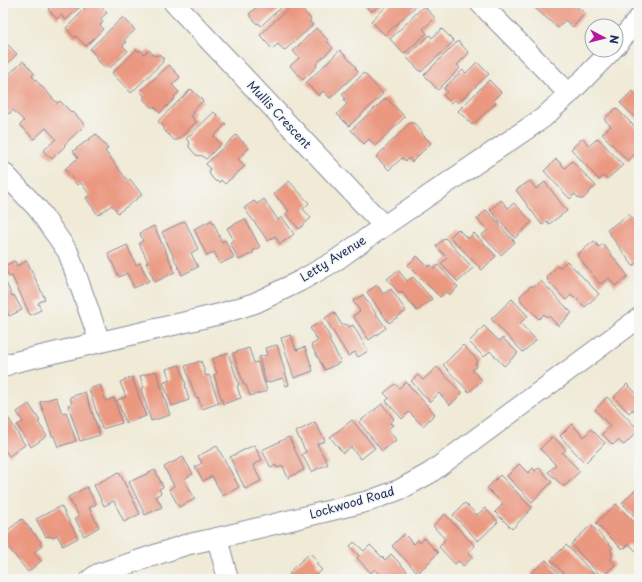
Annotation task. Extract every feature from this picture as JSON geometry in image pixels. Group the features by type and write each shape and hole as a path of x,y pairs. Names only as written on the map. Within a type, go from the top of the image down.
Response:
{"street":[{"name":"Mullis Crescent","path":"174,3 384,226"},
{"path":"480,3 569,94"},
{"path":"624,36 639,18"},
{"name":"Letty Avenue","path":"3,367 11,363 220,314 255,303 300,281 335,261 543,118 604,58"},
{"path":"3,172 38,209 68,252 100,342"},
{"name":"Lockwood Road","path":"91,579 98,574 186,545 368,501 401,489 430,473 639,318"},
{"path":"217,538 228,579"}],"building":[{"path":"50,3 84,3 66,20 61,15 57,19 48,9 52,5"},
{"path":"90,3 97,3 107,13 100,19 103,22 100,25 103,29 86,46 76,36 75,38 66,28"},
{"path":"253,3 286,3 261,26 259,23 257,24 249,14 257,7"},
{"path":"294,3 296,3 311,19 309,21 313,25 284,51 278,44 272,49 260,35"},
{"path":"365,3 382,3 374,10 370,11"},
{"path":"390,3 419,3 385,35 371,21"},
{"path":"529,3 572,3 585,13 573,27 565,20 558,28"},
{"path":"424,6 435,18 423,29 427,33 404,54 390,39"},
{"path":"123,17 135,30 124,40 126,42 123,46 128,51 110,68 108,66 106,68 96,59 96,56 90,49"},
{"path":"316,28 328,40 327,41 333,48 316,64 317,66 303,80 290,66 299,58 293,51"},
{"path":"442,29 454,41 421,72 406,57 430,35 432,38"},
{"path":"458,41 469,53 457,65 460,68 438,90 424,75"},
{"path":"5,42 17,54 3,68 3,44"},
{"path":"137,49 139,52 140,50 144,54 149,50 154,56 159,54 164,59 162,60 163,62 131,93 112,73"},
{"path":"340,50 356,67 355,68 358,72 330,98 323,91 319,96 306,83"},
{"path":"23,61 34,73 32,76 57,103 60,101 85,125 52,159 43,151 56,139 46,128 34,139 20,125 24,121 13,110 9,114 3,108 3,91 7,87 3,83 3,80"},
{"path":"477,62 489,74 458,103 455,100 451,103 443,95 447,92 444,88 463,70 466,73"},
{"path":"169,65 180,77 172,85 179,92 160,113 155,107 151,107 144,100 144,95 140,92"},
{"path":"364,73 383,94 349,126 337,114 347,104 342,94"},
{"path":"489,80 501,92 493,100 496,103 472,125 458,111"},
{"path":"191,89 203,101 192,111 194,113 191,116 196,122 178,140 174,140 164,130 164,127 158,121"},
{"path":"632,91 639,97 639,121 620,103"},
{"path":"386,98 405,117 375,146 369,139 364,144 351,130"},
{"path":"616,108 639,131 639,150 628,161 602,134 611,126 604,119"},
{"path":"214,112 226,124 214,136 221,144 206,159 201,155 196,155 189,147 190,143 186,139"},
{"path":"410,123 414,123 431,143 412,162 409,158 406,161 402,158 389,170 376,157"},
{"path":"96,134 108,149 105,151 128,181 130,179 142,195 118,213 112,205 98,215 86,198 90,195 81,183 77,185 65,169 78,158 73,151"},
{"path":"236,135 249,148 238,159 245,166 225,184 221,180 220,182 215,181 210,175 210,169 206,164"},
{"path":"583,138 589,146 598,138 623,165 607,179 604,176 599,180 571,149"},
{"path":"556,159 565,168 572,161 596,186 583,199 579,199 575,194 570,199 544,171"},
{"path":"289,181 309,203 303,209 311,218 299,229 286,214 289,211 274,194"},
{"path":"530,181 536,189 545,182 567,211 549,224 547,221 542,225 516,190"},
{"path":"264,199 278,220 282,217 294,234 280,244 275,236 268,241 244,208 254,201 257,204"},
{"path":"501,200 508,208 514,203 532,222 515,238 490,210"},
{"path":"486,210 515,242 501,255 482,235 488,230 477,219"},
{"path":"629,214 639,227 639,261 633,266 607,230"},
{"path":"245,219 260,247 253,251 253,253 239,260 230,243 234,241 227,228"},
{"path":"212,220 222,242 225,240 234,257 220,264 214,252 207,256 194,229"},
{"path":"185,221 198,249 191,253 198,267 182,275 162,232"},
{"path":"154,226 175,272 155,282 139,243 143,241 140,233"},
{"path":"458,229 468,239 474,233 496,256 482,270 450,237"},
{"path":"445,238 473,268 458,282 441,264 447,258 436,246"},
{"path":"594,241 599,247 603,244 628,276 615,286 609,278 600,284 577,255"},
{"path":"127,245 136,265 140,263 149,281 134,288 127,273 119,277 108,254"},
{"path":"417,256 428,267 431,265 434,269 438,265 458,287 449,295 446,292 440,297 408,265"},
{"path":"15,261 17,266 27,261 45,299 38,303 41,310 30,315 12,276 9,277 4,266"},
{"path":"567,261 599,294 585,307 571,295 566,300 548,281 547,276 557,266 561,267"},
{"path":"398,270 407,281 413,277 432,299 417,311 402,292 400,294 387,279"},
{"path":"4,278 12,296 14,295 22,310 9,316 4,305 3,306"},
{"path":"541,281 572,313 558,326 549,316 547,317 544,314 539,319 521,301 520,296 531,286 535,286"},
{"path":"377,285 383,294 391,289 406,311 389,323 367,292"},
{"path":"363,295 386,328 369,340 353,316 360,311 353,301"},
{"path":"512,299 528,316 520,323 536,340 523,352 491,319"},
{"path":"334,312 342,325 348,325 349,327 353,325 368,351 358,357 355,352 348,356 325,318"},
{"path":"321,322 331,339 329,340 341,362 325,370 311,345 318,341 310,328"},
{"path":"484,326 499,341 503,338 518,353 504,366 490,351 484,357 469,342"},
{"path":"291,335 296,350 305,347 313,371 294,378 281,338"},
{"path":"277,345 289,385 286,386 283,378 266,383 259,357 267,355 265,348"},
{"path":"463,345 478,361 475,364 477,366 472,370 482,380 469,392 443,365"},
{"path":"249,348 254,363 258,362 267,391 250,396 246,385 244,385 233,353"},
{"path":"228,353 239,385 237,386 241,398 223,404 214,375 217,373 212,359"},
{"path":"201,361 206,376 209,375 219,403 202,409 198,397 196,398 185,366"},
{"path":"180,365 189,400 172,406 163,383 170,380 166,369"},
{"path":"437,367 462,393 450,405 439,393 430,402 411,381 418,375 423,380"},
{"path":"156,371 170,415 151,421 141,389 144,388 140,376"},
{"path":"132,377 146,416 126,423 117,400 126,397 120,382"},
{"path":"406,382 435,414 423,426 409,412 402,419 386,401 389,398 384,393 395,384 399,388"},
{"path":"627,384 639,396 639,415 633,409 629,413 614,397"},
{"path":"100,385 106,401 114,398 122,423 102,429 89,389"},
{"path":"85,392 100,435 80,441 68,405 72,404 70,397"},
{"path":"56,397 62,413 66,412 76,441 58,447 54,436 52,436 40,402"},
{"path":"607,397 639,430 624,445 618,440 613,445 602,434 610,426 595,410"},
{"path":"29,404 40,421 38,422 47,436 31,447 17,425 23,422 17,412"},
{"path":"382,404 394,419 390,423 393,425 388,429 396,440 382,451 359,422"},
{"path":"9,419 25,445 9,456 3,447 3,422"},
{"path":"352,420 375,448 361,459 351,447 343,453 330,437"},
{"path":"315,422 325,441 317,444 328,464 311,472 302,454 306,452 296,432"},
{"path":"572,424 584,437 591,429 605,443 585,463 560,436"},
{"path":"553,436 566,450 562,453 580,471 565,486 563,486 548,472 556,465 540,449"},
{"path":"289,437 304,470 288,478 283,466 277,468 276,465 271,468 262,450"},
{"path":"254,445 262,460 253,465 261,481 245,489 230,457"},
{"path":"217,446 239,487 223,496 212,476 203,481 195,467 202,463 198,456"},
{"path":"183,457 193,474 184,479 195,499 179,507 169,489 174,486 164,467"},
{"path":"519,464 528,473 533,468 535,471 539,468 552,482 532,502 507,476"},
{"path":"155,470 163,487 159,489 161,493 156,496 162,507 145,515 129,482"},
{"path":"119,472 140,514 124,522 114,501 104,506 94,485"},
{"path":"500,475 532,508 512,529 495,512 503,504 487,488"},
{"path":"639,486 639,521 622,503"},
{"path":"87,487 96,504 89,508 99,527 84,536 75,518 79,516 68,497"},
{"path":"465,503 477,515 485,508 498,522 478,541 453,515"},
{"path":"616,504 639,527 639,548 636,551 629,544 625,548 621,548 596,523"},
{"path":"61,506 78,538 63,546 57,535 52,538 51,536 46,537 36,519"},
{"path":"445,514 475,546 468,552 473,557 463,566 459,561 455,564 439,547 445,539 433,526"},
{"path":"22,519 41,542 41,547 34,552 41,561 28,572 3,541 3,534"},
{"path":"591,525 613,548 610,550 612,552 612,557 610,559 615,565 602,577 571,544"},
{"path":"404,534 414,544 418,540 420,543 424,538 438,553 418,573 392,546"},
{"path":"354,542 364,551 370,545 385,560 391,554 407,571 396,579 385,579 375,569 371,573 357,558 359,556 350,546"},
{"path":"566,545 598,578 597,579 569,579 551,560"},
{"path":"310,553 318,562 316,564 322,570 312,579 286,579 291,575 289,572"},
{"path":"546,560 564,579 535,579 530,574"}]}
